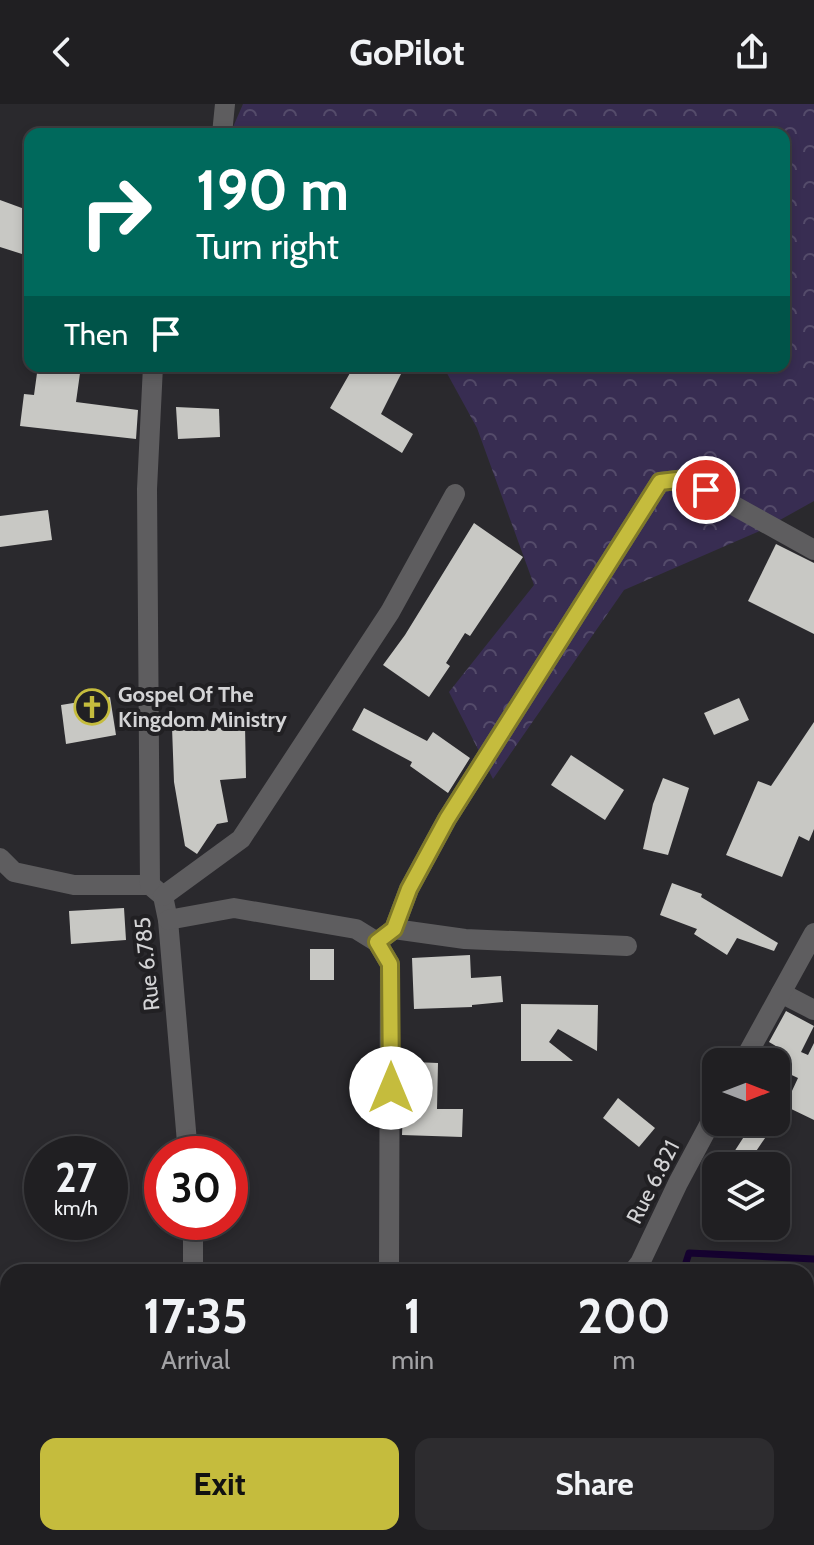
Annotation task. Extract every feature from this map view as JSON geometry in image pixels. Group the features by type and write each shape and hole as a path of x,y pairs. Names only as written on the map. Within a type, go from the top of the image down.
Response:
{"street":[{"path":"223,128 225,104"},
{"path":"153,372 147,489 156,890 241,839 390,612 455,494"},
{"path":"377,942 394,929 409,889 447,819 660,482 686,479 814,550"},
{"name":"Rue 6.785","path":"0,858 14,872 74,885 156,890 168,920 186,1136"},
{"path":"168,920 234,908 356,929 377,942 390,964 389,1264"},
{"path":"394,929 465,939 627,946"},
{"path":"751,1048 814,933"},
{"path":"781,993 814,1010"},
{"name":"Rue 6.821","path":"639,1264 703,1136"},
{"path":"193,1240 193,1264"}],"green space":[{"path":"243,104 814,104 814,501 762,530 624,590 493,779 449,692 534,585 477,428 446,372 790,372 790,128 233,128"}],"building":[{"path":"0,200 24,209 24,248 22,254 0,247"},
{"path":"37,372 80,372 76,402 138,410 136,439 20,426 24,394 34,395"},
{"path":"351,372 402,372 381,414 413,434 402,453 330,408"},
{"path":"176,407 219,409 220,437 178,439"},
{"path":"48,510 52,540 0,547 0,516"},
{"path":"474,523 523,557 470,636 465,633 446,663 450,666 429,697 383,665"},
{"path":"776,544 814,563 814,634 748,601"},
{"path":"110,697 116,735 66,744 61,705"},
{"path":"739,698 749,720 714,735 704,713"},
{"path":"364,708 427,741 433,732 470,758 448,793 410,766 412,762 352,730"},
{"path":"814,722 814,829 809,841 799,836 782,877 726,855 758,781 771,786"},
{"path":"245,725 246,778 220,780 228,822 217,824 197,854 185,846 174,782 172,727"},
{"path":"571,755 624,790 605,820 551,785"},
{"path":"663,778 689,788 668,855 643,849 653,804"},
{"path":"672,883 702,894 701,897 778,943 774,951 737,938 727,955 694,934 697,929 660,915"},
{"path":"124,908 126,940 71,944 69,911"},
{"path":"310,949 334,949 334,980 310,980"},
{"path":"470,955 471,978 501,976 503,1002 472,1007 414,1009 412,958"},
{"path":"521,1004 598,1005 597,1051 558,1029 549,1042 573,1061 521,1061"},
{"path":"786,1011 814,1026 801,1052 808,1055 814,1043 814,1120 790,1108 790,1095 798,1078 790,1074 790,1048 779,1048 769,1042"},
{"path":"413,1062 438,1063 437,1109 463,1109 462,1137 402,1135 403,1108 411,1108"},
{"path":"618,1098 655,1128 639,1147 603,1118"},
{"path":"744,1136 766,1136 756,1152 734,1152"}],"waterway":[{"path":"686,1264 689,1253 814,1259"}],"place":[{"name":"Gospel Of The Kingdom Ministry","path":"92,707"}],"route":[{"path":"391,1088 390,964 377,942 394,929 409,889 447,819 660,482 686,479 706,490"}]}
